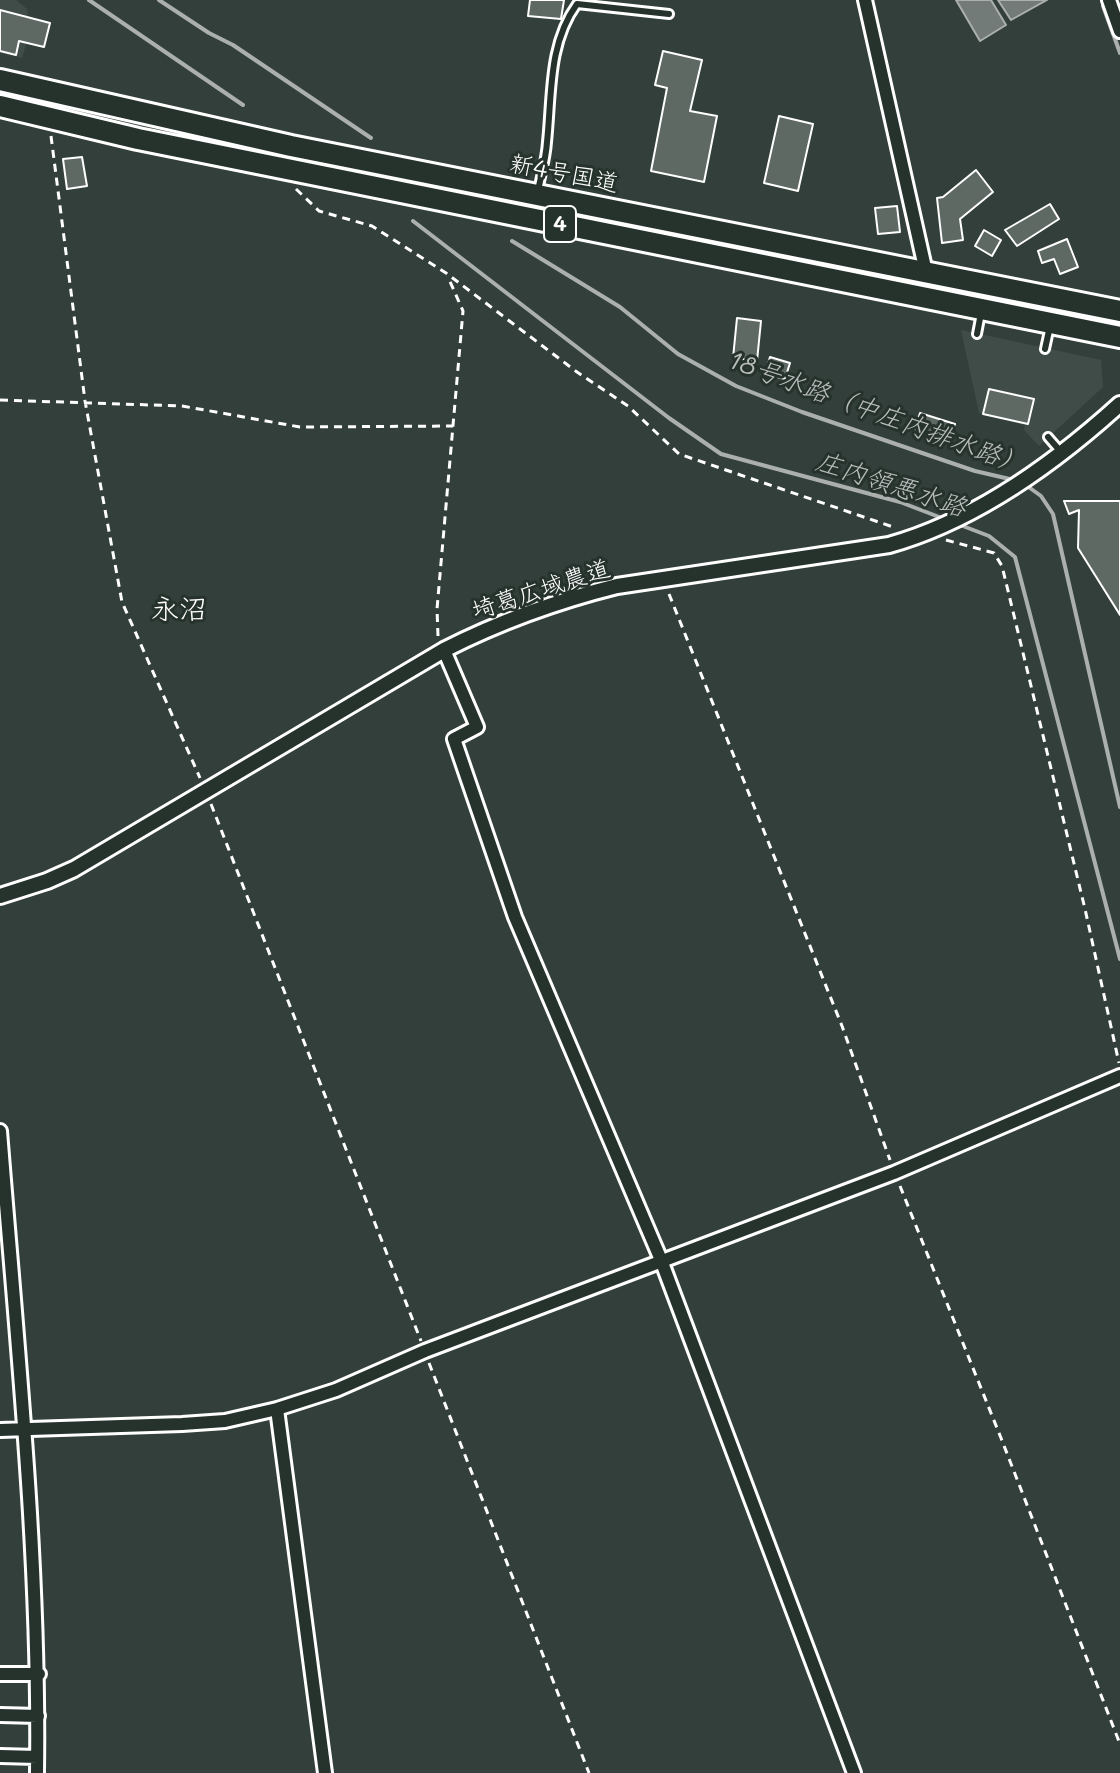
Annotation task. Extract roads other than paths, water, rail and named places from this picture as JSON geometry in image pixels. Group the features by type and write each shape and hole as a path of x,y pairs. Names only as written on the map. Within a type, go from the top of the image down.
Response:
{"highway":[{"name":"新4号国道","path":"0,80 194,125 1120,311"},
{"name":"新4号国道","path":"0,106 48,119 294,170 1120,337"}],"street":[{"path":"865,0 926,272"},
{"path":"1109,0 1120,31"},
{"name":"埼葛広域農道","path":"0,896 74,869 444,650 488,628 580,596 664,578 904,541 932,531 998,496 1061,453 1120,404"},
{"path":"444,650 477,727 454,739 515,917 661,1260 854,1773"},
{"path":"0,1430 225,1421 277,1409 336,1390 425,1351 894,1173 1120,1076"},
{"path":"0,1131 24,1429 39,1674 37,1773"},
{"path":"277,1409 325,1773"},
{"path":"0,1674 39,1674"},
{"path":"0,1715 38,1716"},
{"path":"0,1756 37,1757"}],"lane":[{"path":"537,195 547,147 555,51 569,13 577,4 669,14"},
{"path":"977,334 982,310"},
{"path":"1045,349 1051,323"},
{"path":"1048,437 1061,453"}],"waterway":[{"name":"庄内領悪水路","path":"89,0 243,105"},
{"name":"18号水路（中庄内排水路）","path":"159,0 233,45 371,138"},
{"path":"1103,6 1120,53"},
{"name":"庄内領悪水路","path":"413,221 669,418 721,454 900,502 947,520"},
{"name":"18号水路（中庄内排水路）","path":"512,241 620,307 678,354 736,386 975,471 1014,480"},
{"name":"18号水路（中庄内排水路）","path":"1023,483 1041,496 1053,514 1120,807"},
{"name":"庄内領悪水路","path":"955,523 989,536 1015,557 1120,959"}],"district":[{"name":"永沼","path":"179,610"}]}
